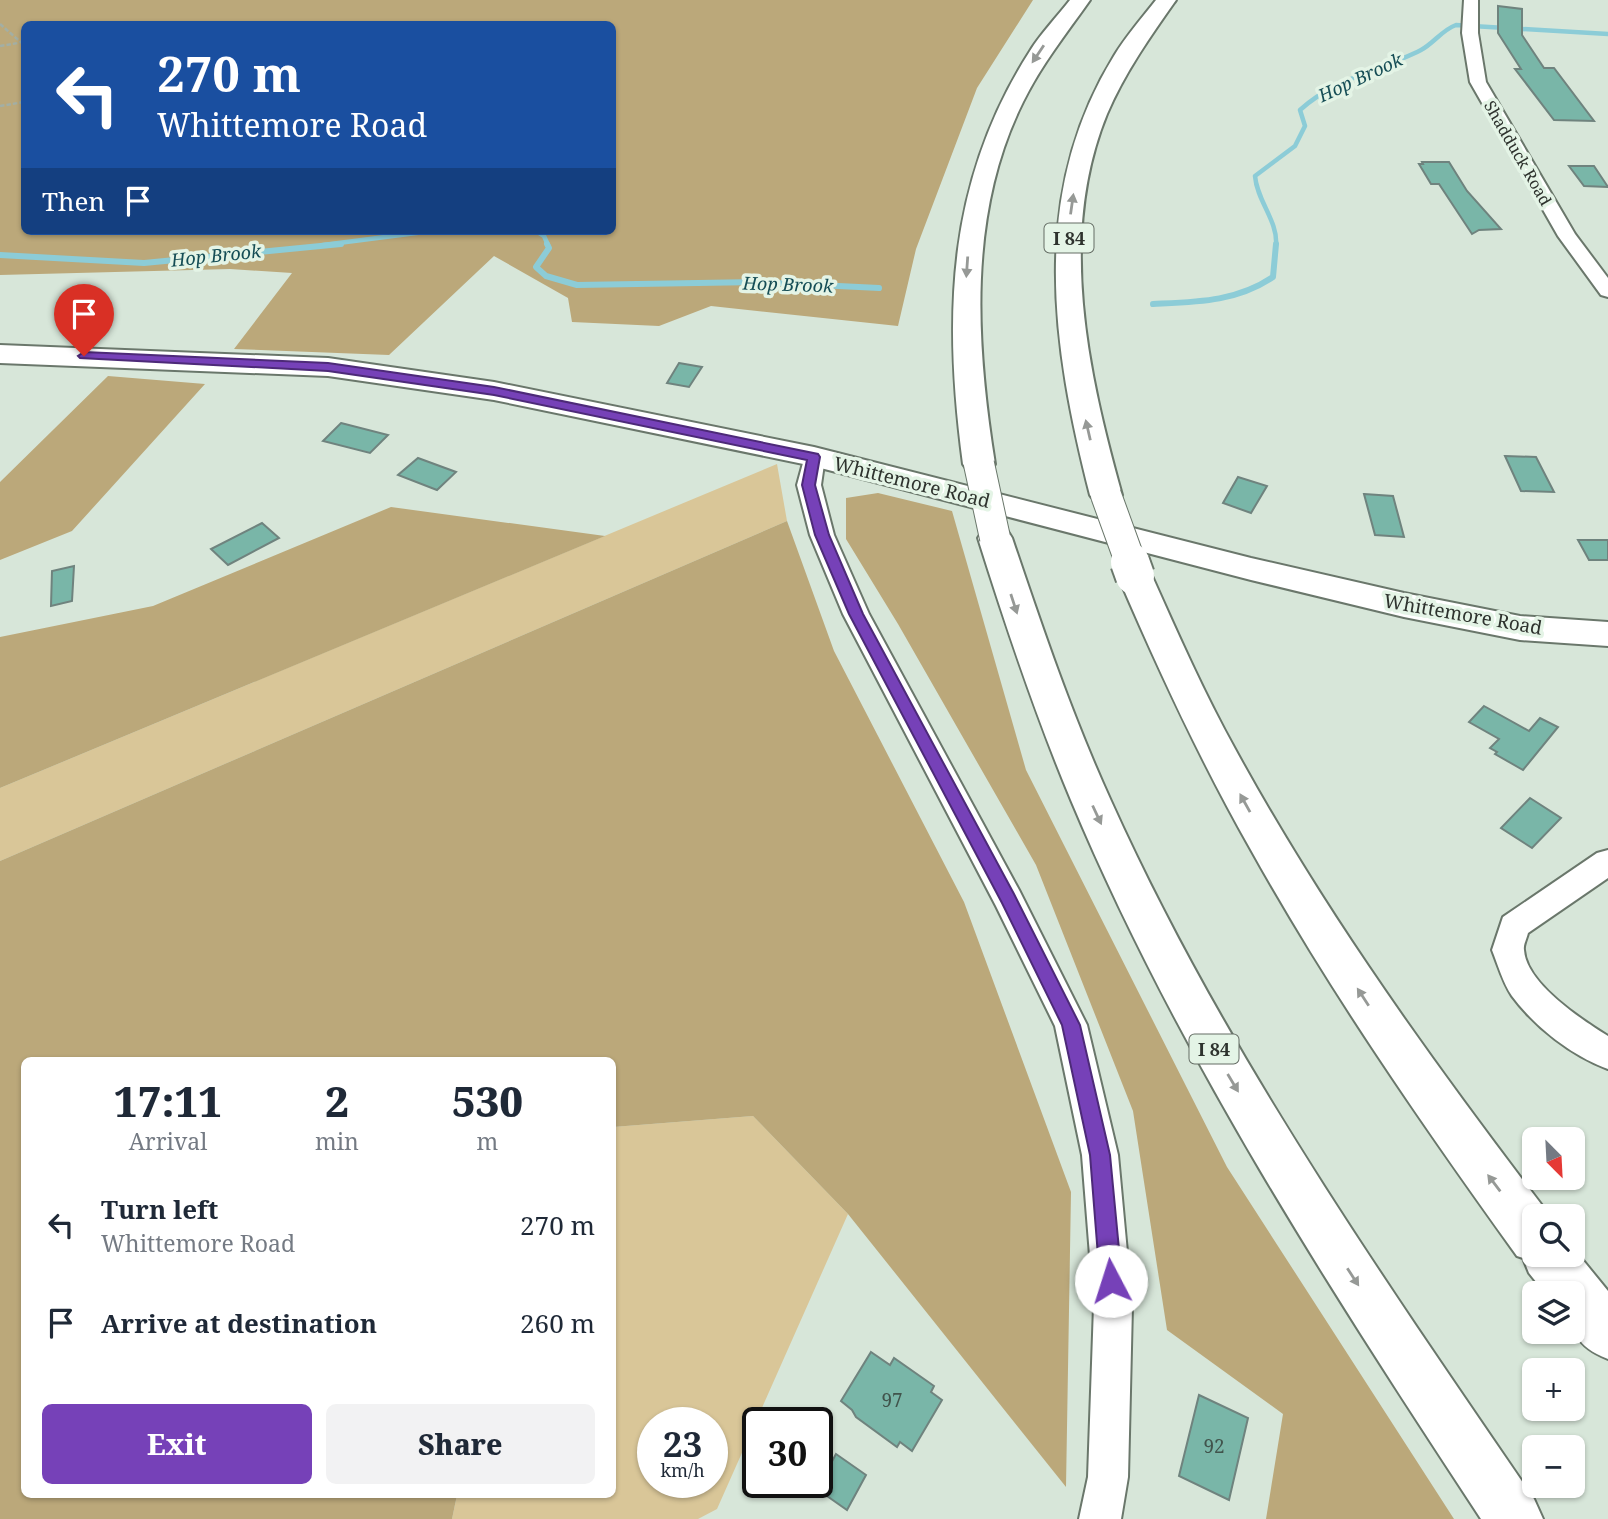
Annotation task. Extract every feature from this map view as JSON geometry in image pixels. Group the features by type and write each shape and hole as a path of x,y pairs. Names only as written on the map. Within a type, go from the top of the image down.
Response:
{"main road":[{"name":"I 84","path":"1080,0 1040,51 1008,107 987,161 974,210 968,251 965,344 968,397 995,538 1033,663 1068,752 1163,956 1229,1076 1312,1212 1408,1362 1514,1519"},
{"name":"I 84","path":"1166,0 1135,38 1101,98 1083,149 1070,217 1068,268 1073,348 1084,412 1107,495 1164,649 1205,731 1313,919 1391,1038 1522,1220"},
{"name":"Whittemore Road","path":"0,354 328,367 494,391 814,457 1238,566 1404,605 1520,628 1608,634"},
{"path":"1557,1267 1608,1333"}],"street":[{"name":"Shadduck Road","path":"1471,0 1470,26 1478,82 1567,236 1608,291"},
{"path":"814,457 809,485 822,535 856,614 1008,899 1071,1025 1100,1155 1113,1306 1108,1478 1100,1519"},
{"path":"1608,862 1514,926 1508,950 1523,985 1560,1024 1608,1054"}],"path":[{"path":"0,24 6,26 18,43"},
{"path":"0,46 21,44"},
{"path":"0,106 21,102"}],"shaded area":[{"path":"0,0 1033,0 977,88 916,249 898,326 711,306 659,326 572,322 568,298 494,256 389,355 234,349 292,273 230,269 0,275"},
{"path":"108,376 205,384 72,531 0,560 0,482"},
{"path":"777,464 787,521 0,861 0,788"},
{"path":"878,493 952,511 1026,770 1227,1167 1454,1519 1266,1519 1283,1414 1167,1330 1133,1111 1036,865 898,624 846,539 846,498"},
{"path":"391,507 605,536 0,788 0,637 153,606"},
{"path":"787,521 834,651 964,902 1071,1192 1066,1487 848,1214 753,1116 616,1127 616,1057 21,1057 21,1498 456,1498 452,1519 0,1519 0,861"},
{"path":"753,1116 848,1214 762,1407 742,1407 742,1453 728,1484 728,1407 637,1407 637,1498 722,1498 717,1509 698,1519 452,1519 456,1498 616,1498 616,1127"}],"building":[{"path":"1498,6 1522,9 1522,35 1544,68 1554,68 1594,121 1554,120 1515,69 1521,69 1498,33"},
{"path":"1422,162 1449,162 1467,191 1501,229 1479,230 1472,234 1439,184 1431,184 1419,164 1423,164"},
{"path":"1569,166 1594,166 1608,187 1584,186"},
{"path":"679,363 702,367 689,387 667,383"},
{"path":"341,423 388,435 370,453 323,441"},
{"path":"1505,456 1536,457 1554,492 1521,491"},
{"path":"418,458 456,472 437,490 398,475"},
{"path":"1238,477 1267,486 1251,513 1223,503"},
{"path":"1364,494 1393,496 1404,537 1375,535"},
{"path":"262,523 279,538 228,565 211,549"},
{"path":"1578,540 1608,540 1608,560 1589,560"},
{"path":"74,566 72,601 51,606 52,571"},
{"path":"1484,706 1529,731 1540,718 1558,727 1523,770 1495,754 1497,752 1490,748 1499,739 1469,722"},
{"path":"1530,798 1561,818 1532,848 1501,828"},
{"path":"871,1352 890,1365 894,1358 934,1386 931,1392 942,1400 912,1451 900,1442 897,1447 856,1417 841,1401"},
{"path":"1199,1395 1248,1418 1229,1500 1179,1476"},
{"path":"836,1454 866,1475 847,1510 830,1498 833,1498 833,1460"}],"waterway":[{"name":"Hop Brook","path":"1276,244 1274,228 1259,194 1255,176 1295,146 1305,126 1300,110 1328,90 1421,50 1456,25 1608,34"},
{"name":"Hop Brook","path":"323,245 401,235"},
{"name":"Hop Brook","path":"542,235 548,245"},
{"name":"Hop Brook","path":"0,255 144,263 341,244"},
{"name":"Hop Brook","path":"547,244 549,248 536,267 546,276 577,285 758,282 879,288"},
{"name":"Hop Brook","path":"1153,304 1215,299 1259,285 1273,277 1276,244"}],"route":[{"path":"84,356 328,367 494,391 814,457 809,485 822,535 856,614 1008,899 1071,1025 1100,1155 1111,1281"}]}
